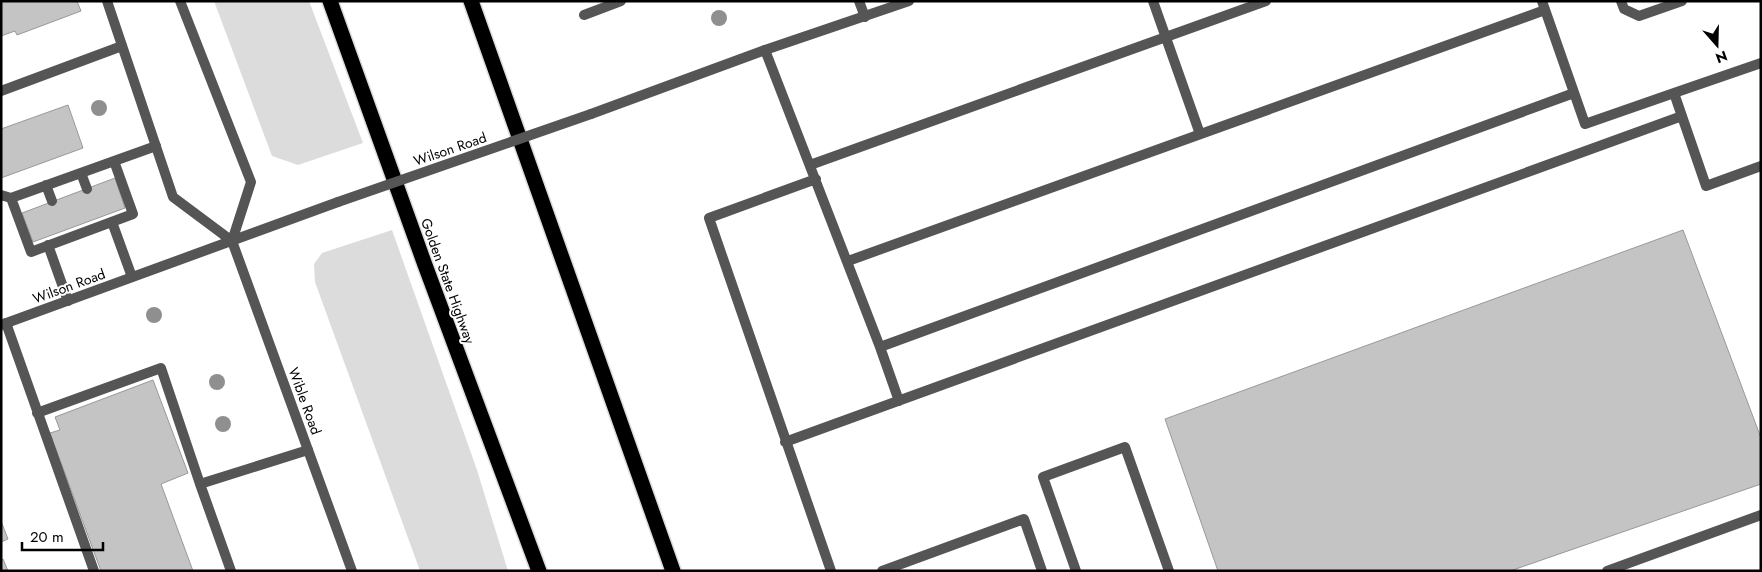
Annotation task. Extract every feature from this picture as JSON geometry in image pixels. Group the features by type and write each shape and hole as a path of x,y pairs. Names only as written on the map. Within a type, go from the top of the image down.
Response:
{"highway":[{"name":"Golden State Highway","path":"330,1 428,274 539,571"},
{"path":"471,1 673,571"}],"street":[{"path":"107,1 174,197 232,241 251,182 180,1"},
{"path":"584,14 621,1"},
{"path":"859,1 865,17"},
{"name":"Wilson Road","path":"3,324 338,202 591,114 765,50 909,1"},
{"path":"1153,1 1200,134"},
{"path":"810,164 1266,1"},
{"path":"1621,1 1624,9 1639,16 1682,1"},
{"path":"848,261 1200,134 1543,6 1585,124 1761,63"},
{"path":"1,91 122,46"},
{"path":"765,50 848,261 900,401"},
{"path":"880,347 1574,92"},
{"path":"1674,94 1706,186 1761,166"},
{"path":"785,442 1682,116"},
{"path":"114,161 133,214 112,222 99,222 65,235 31,252 6,196 46,185 156,146"},
{"path":"81,173 87,189"},
{"path":"816,179 709,218 831,571"},
{"path":"46,185 52,201"},
{"path":"112,222 132,277"},
{"name":"Wible Road","path":"232,241 352,571"},
{"path":"48,245 68,301"},
{"path":"3,324 94,571"},
{"path":"36,413 161,368 231,571"},
{"path":"1076,571 1043,478 1125,448 1168,571"},
{"path":"200,484 308,450"},
{"path":"1607,571 1761,515"},
{"path":"882,571 1024,519 1042,571"}],"shaded area":[{"path":"214,1 309,1 363,143 298,165 272,156"},
{"path":"392,230 477,470 508,571 420,571 315,282 314,264 322,253"}],"building":[{"path":"1,1 77,1 81,11 17,35 15,31 1,36"},
{"path":"68,105 83,148 1,178 1,129"},
{"path":"115,178 125,208 33,242 22,213"},
{"path":"1683,230 1761,438 1761,484 1510,571 1218,571 1165,419"},
{"path":"153,380 188,473 161,484 193,571 101,571 50,433 60,430 55,417"},
{"path":"1,521 8,539 1,542"},
{"path":"3,559 8,571 1,571 1,560"}]}
